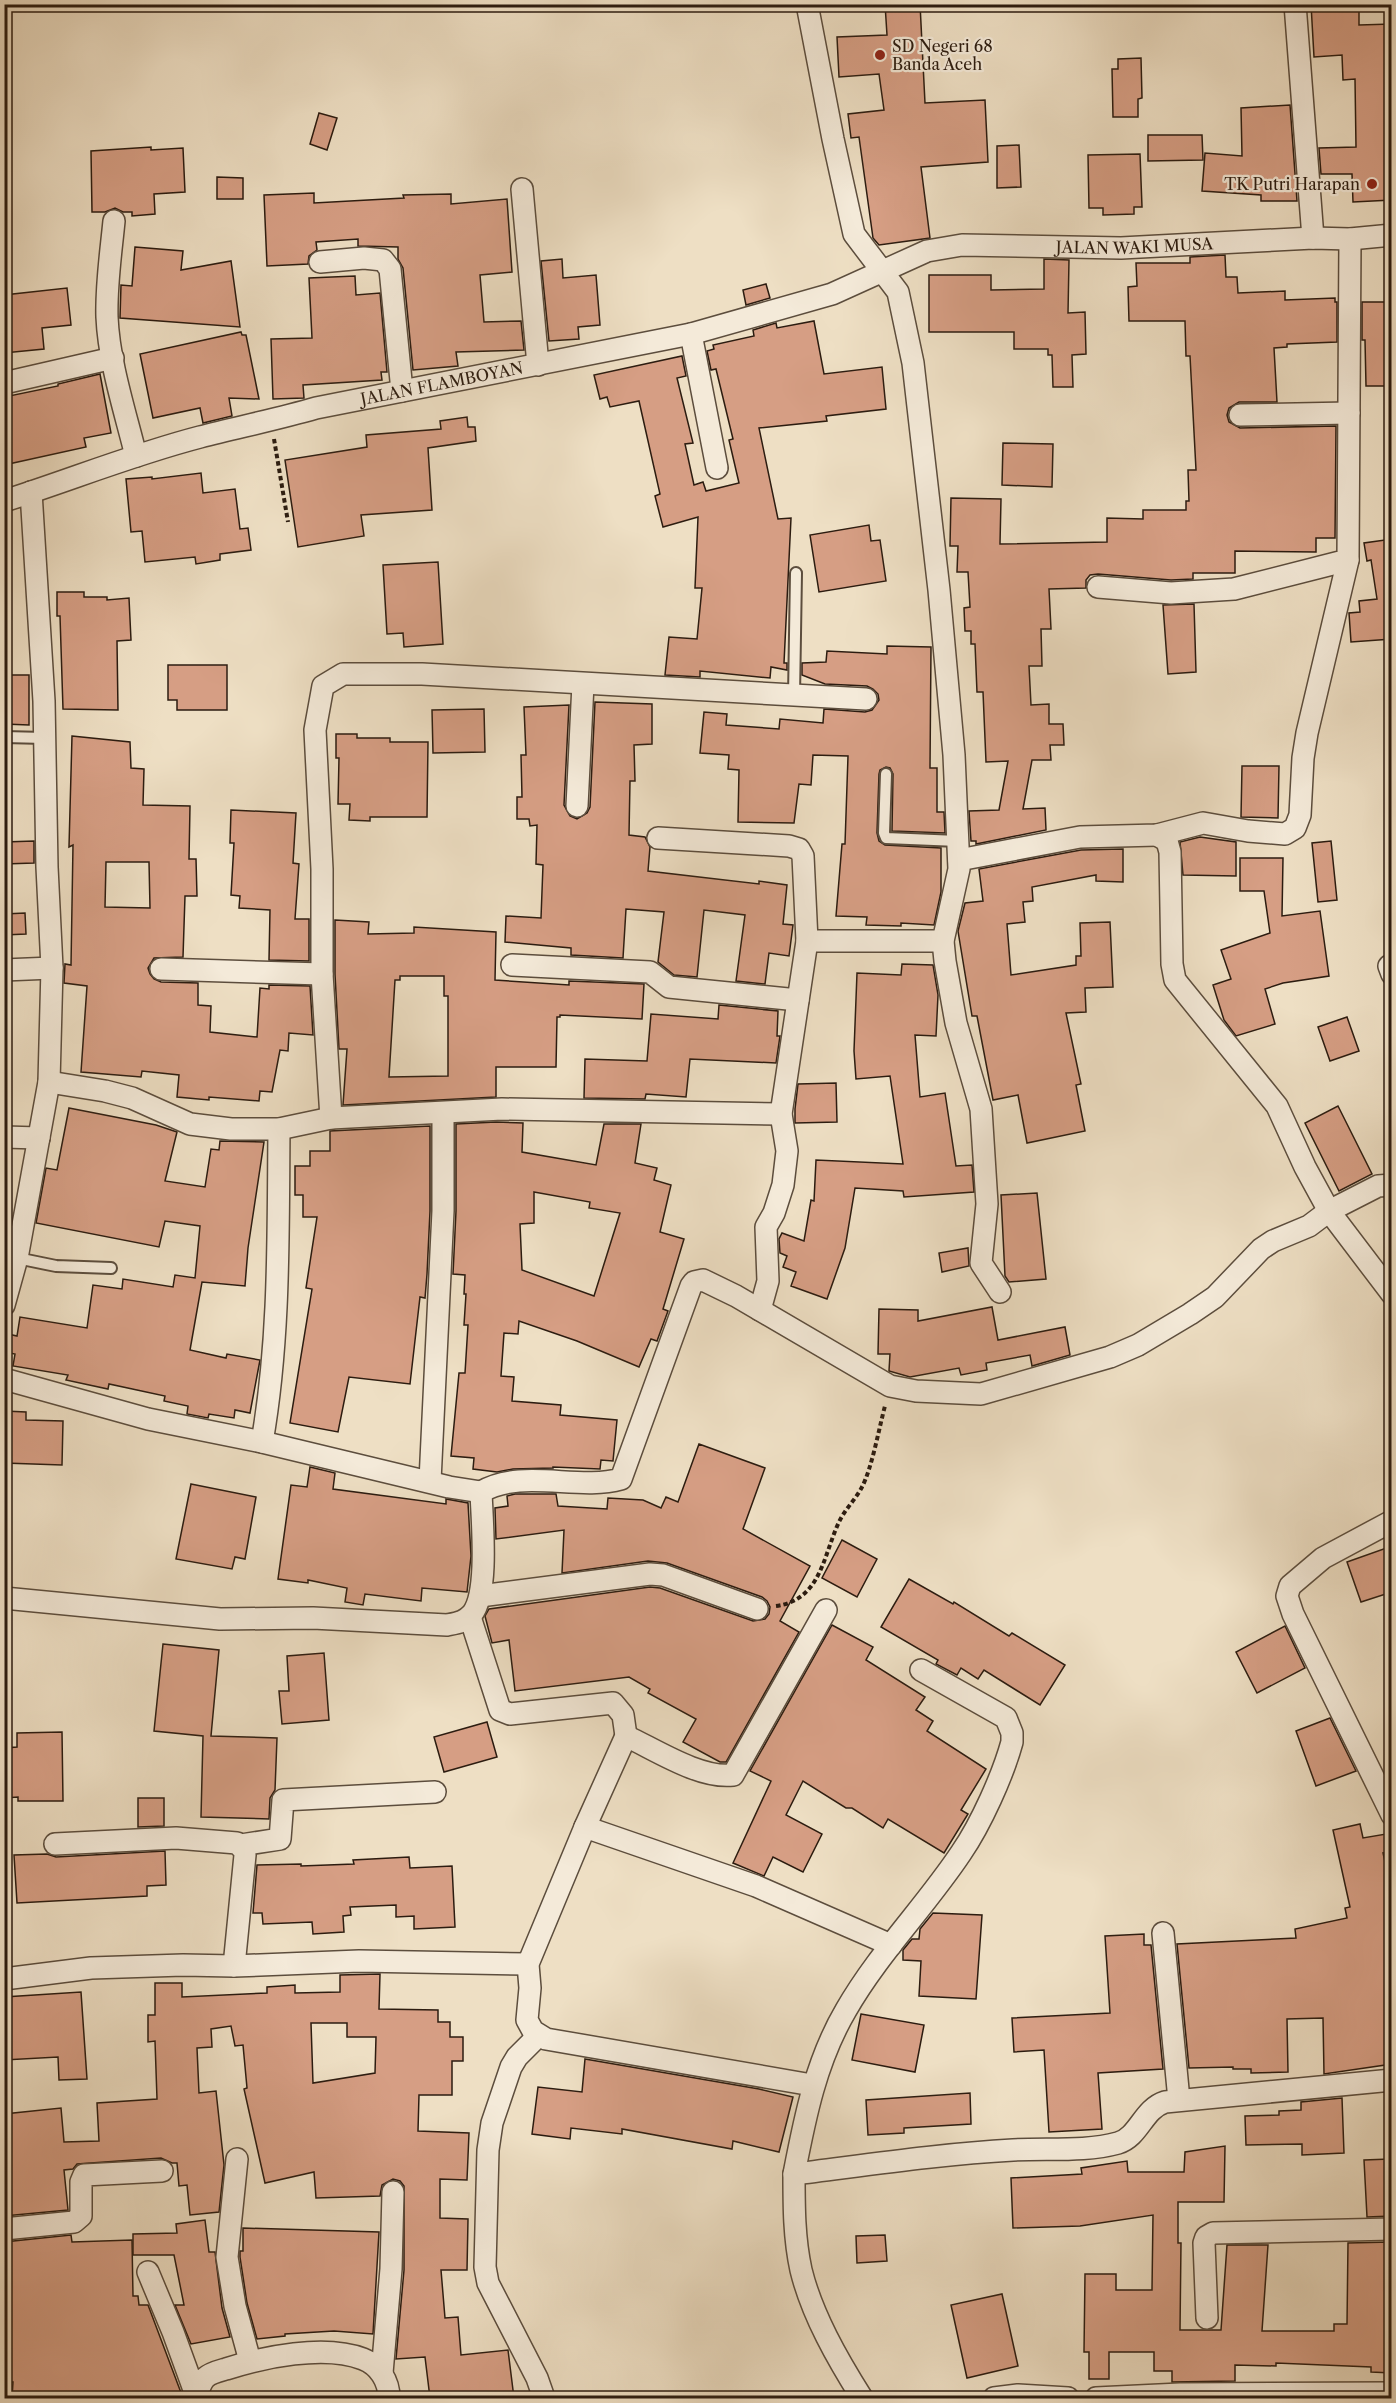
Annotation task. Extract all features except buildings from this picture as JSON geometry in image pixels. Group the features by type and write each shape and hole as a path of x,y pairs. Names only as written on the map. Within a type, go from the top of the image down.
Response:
{"street":[{"path":"807,4 854,234 898,292 913,363 946,661 959,850 957,882 943,941 948,985 956,1023 981,1109 987,1204 981,1263 1000,1292"},
{"path":"1295,4 1313,238"},
{"path":"522,189 538,365"},
{"path":"114,221 107,319 113,358 136,456"},
{"name":"JALAN WAKI MUSA","path":"881,271 927,251 962,245 1121,248 1313,238 1350,239 1392,235"},
{"path":"959,850 1080,837 1157,835 1203,823 1248,831 1284,834 1295,828 1300,815 1303,758 1307,733 1348,560 1350,239"},
{"path":"320,262 364,258 382,260 390,269 402,391"},
{"name":"JALAN FLAMBOYAN","path":"4,501 136,456 200,437 316,408 691,334 832,294 881,271"},
{"path":"691,334 717,468"},
{"path":"4,383 113,358"},
{"path":"1240,415 1349,413"},
{"path":"4,1305 16,1258 49,1082 51,968 45,738 32,492"},
{"path":"1098,587 1171,593 1234,590 1348,560"},
{"path":"331,1118 322,974 322,869 315,730 323,686 343,674 422,674 866,699"},
{"path":"577,806 583,684"},
{"path":"1157,835 1167,841 1170,852 1172,964 1175,980 1277,1106 1305,1167 1329,1211 1392,1294"},
{"path":"658,838 789,846 799,849 803,856 807,941 781,1114 787,1151 783,1185 774,1213 766,1227 768,1281 760,1310"},
{"path":"807,941 943,941"},
{"path":"512,965 650,972 669,987 798,1000"},
{"path":"4,970 51,968"},
{"path":"162,969 322,974"},
{"path":"49,1082 132,1098 190,1124 231,1129 279,1129 331,1118 443,1114 502,1109 781,1114"},
{"path":"430,1481 441,1266 443,1114"},
{"path":"262,1442 270,1394 278,1294 279,1129"},
{"path":"4,1137 39,1138"},
{"path":"4,1379 148,1419 262,1442 481,1492 496,1483 568,1481 608,1483 621,1479 694,1282 703,1280 760,1310 890,1386 916,1391 981,1394 1110,1357 1138,1345 1215,1297 1261,1249 1273,1241 1309,1226 1329,1211 1378,1186 1392,1185"},
{"path":"4,1598 220,1619 313,1618 437,1625 460,1623 474,1612 483,1583 481,1492"},
{"path":"1392,1521 1323,1558 1290,1586 1287,1596 1293,1614 1392,1815"},
{"path":"480,1596 650,1574 663,1575 757,1609"},
{"path":"626,1736 706,1774 733,1775 826,1610"},
{"path":"470,1617 498,1707 503,1712 510,1714 608,1702 619,1708 623,1715 626,1736 528,1964 530,1988 528,2025 538,2036 595,2049 812,2085"},
{"path":"862,2398 824,2330 809,2296 801,2269 794,2222 794,2174 812,2085 847,2008 891,1945 962,1852 989,1800 1012,1742 1012,1733 1006,1719 921,1670"},
{"path":"55,1844 176,1838 233,1842 241,1845 280,1839 283,1800 435,1792"},
{"path":"585,1827 756,1886 891,1945"},
{"path":"234,1966 245,1855 241,1845"},
{"path":"1163,1933 1179,2100"},
{"path":"4,1979 91,1968 183,1965 234,1966 359,1961 528,1964"},
{"path":"538,2036 517,2056 511,2067 492,2123 488,2150 485,2267 488,2283 537,2378 544,2398"},
{"path":"794,2174 929,2157 1104,2146 1127,2138 1151,2109 1158,2104 1179,2100 1392,2080"},
{"path":"237,2159 227,2257 235,2306 250,2361"},
{"path":"4,2229 78,2220 81,2216 81,2182 84,2175 162,2171"},
{"path":"389,2398 382,2373 391,2269 393,2192"},
{"path":"1207,2318 1204,2243 1206,2237 1213,2233 1392,2229"},
{"path":"148,2272 197,2397"},
{"path":"197,2397 204,2379 211,2374 250,2361 303,2353 346,2355 363,2359 382,2373"},
{"path":"1096,2398 1180,2394 1392,2394"},
{"path":"994,2398 1017,2395 1068,2398"}],"lane":[{"path":"794,696 796,573"},
{"path":"4,737 45,738"},
{"path":"886,774 884,833 886,838 959,850"},
{"path":"16,1258 56,1266 111,1268"}],"path":[{"path":"271,421 288,522"},
{"path":"757,1609 784,1605 810,1589 826,1560 839,1521 863,1485 890,1386"}],"place":[{"name":"SD Negeri 68 Banda Aceh","path":"880,55"},
{"name":"TK Putri Harapan","path":"1372,184"}]}
